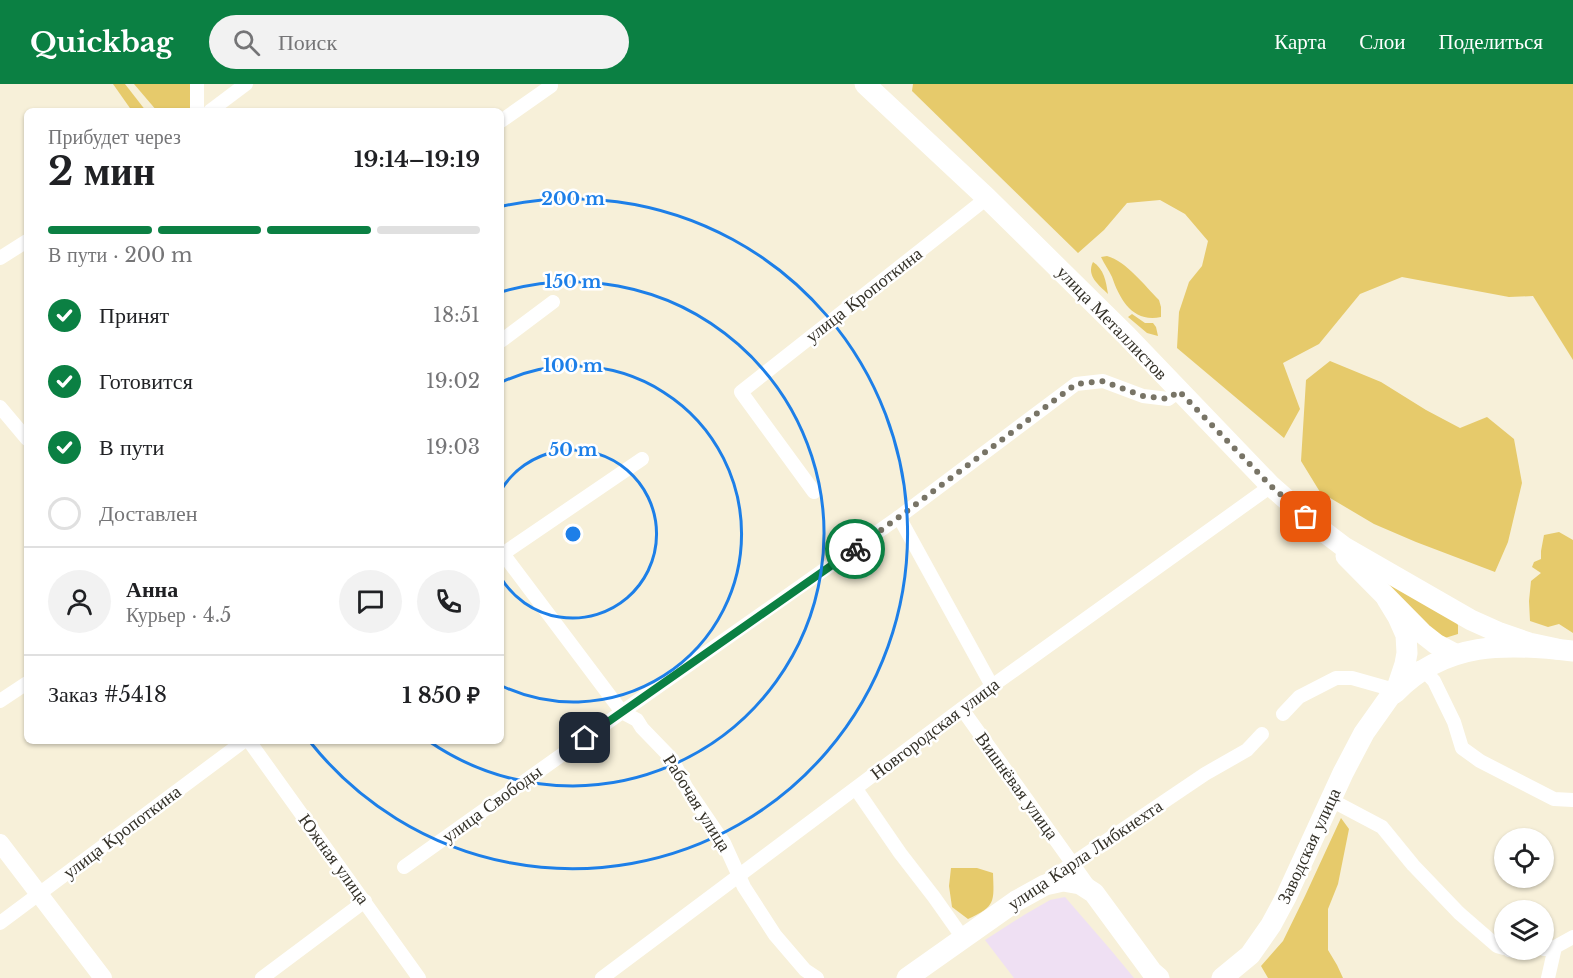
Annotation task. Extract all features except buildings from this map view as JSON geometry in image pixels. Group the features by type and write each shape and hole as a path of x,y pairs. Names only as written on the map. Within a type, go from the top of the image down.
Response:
{"main road":[{"name":"улица Металлистов","path":"865,84 987,198 1127,336 1271,486 1319,528 1344,547 1471,620 1529,643 1565,650"},
{"path":"1319,528 1387,599 1436,644 1462,653 1471,620"},
{"path":"1387,599 1406,634 1407,653 1414,667"},
{"name":"Заводская улица","path":"1231,976 1250,955 1271,925 1364,733 1414,667 1462,653 1496,647 1518,646 1565,650"},
{"path":"1037,888 1054,882 1072,882 1094,893"},
{"name":"улица Карла Либкнехта","path":"908,978 1037,888"},
{"name":"Вишнёвая улица","path":"1094,893 1152,972 1159,978"}],"street":[{"path":"197,84 197,108"},
{"path":"214,108 246,84"},
{"path":"504,119 551,86"},
{"name":"улица Кропоткина","path":"814,492 741,392 987,198"},
{"path":"0,258 24,243"},
{"path":"504,339 553,302"},
{"name":"улица Свободы","path":"404,867 899,517 1076,384 1102,381 1143,396 1168,399 1179,391"},
{"path":"0,407 24,435"},
{"path":"504,552 642,459"},
{"name":"Новгородская улица","path":"602,978 992,686 1271,486"},
{"path":"899,517 992,686"},
{"name":"Рабочая улица","path":"504,556 621,712 637,720 672,759 686,787 724,843 744,887 775,936 805,970 817,978"},
{"path":"1414,667 1434,681 1454,722 1462,747 1480,761 1554,799 1573,800"},
{"path":"1283,714 1299,697 1336,678 1352,678 1393,695"},
{"path":"0,701 24,685"},
{"name":"Вишнёвая улица","path":"962,709 1094,893"},
{"name":"улица Карла Либкнехта","path":"1037,888 1205,774 1247,750 1262,734"},
{"name":"улица Кропоткина","path":"0,922 243,744"},
{"name":"Южная улица","path":"249,744 419,978"},
{"path":"855,789 963,938"},
{"path":"1330,801 1383,827 1413,865 1459,913 1494,943"},
{"path":"0,843 103,978"},
{"path":"262,978 365,901"},
{"path":"1554,946 1573,937"},
{"path":"1548,978 1549,960"}],"shaded area":[{"path":"113,84 125,84 144,108 130,108"},
{"path":"134,84 190,84 192,86 193,108 154,108"},
{"path":"913,84 1573,84 1573,360 1533,296 1509,297 1402,277 1360,294 1319,344 1283,363 1300,409 1284,438 1177,348 1179,312 1189,282 1202,266 1208,241 1185,214 1160,200 1127,203 1104,230 1078,253 912,91"},
{"path":"1107,256 1128,268 1159,300 1161,317 1143,317 1129,308 1119,294 1101,257"},
{"path":"1093,262 1102,272 1108,294 1092,276"},
{"path":"1132,314 1145,323 1153,323 1158,336 1147,333 1128,317"},
{"path":"1330,361 1381,382 1460,428 1487,417 1514,439 1522,483 1508,542 1495,572 1374,524 1320,492 1301,461 1306,380"},
{"path":"1559,532 1573,540 1573,633 1559,624 1548,627 1530,621 1531,581 1541,573 1532,567 1534,562 1541,559 1544,535"},
{"path":"1376,573 1454,619 1458,625 1458,634 1445,638 1429,627"},
{"path":"1341,818 1349,829 1338,884 1328,909 1328,950 1343,978 1268,978 1261,966 1283,941"},
{"path":"951,868 977,868 993,873 991,902 984,910 968,919 952,907 949,886"},
{"path":"1065,897 1134,978 1014,978 985,940 1050,900"}],"way so far":[{"path":"855,549 1076,384 1102,381 1143,396 1168,399 1179,391 1271,486 1306,517"}],"route":[{"path":"585,738 855,549"}]}
